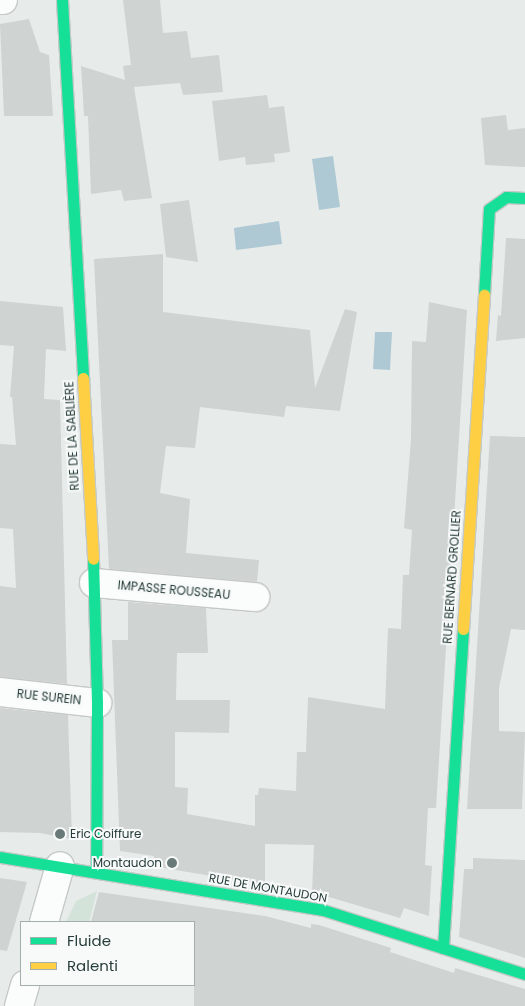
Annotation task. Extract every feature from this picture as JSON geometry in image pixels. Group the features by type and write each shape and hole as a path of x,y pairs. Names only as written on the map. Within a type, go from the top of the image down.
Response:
{"street":[{"name":"RUE DE LA SABLIÈRE","path":"62,0 94,584 97,703 96,871"},
{"name":"RUE BERNARD GROLLIER","path":"443,948 488,209 506,197 525,198"},
{"name":"IMPASSE ROUSSEAU","path":"94,584 255,597"},
{"name":"RUE SUREIN","path":"0,692 97,703"},
{"name":"RUE DE MONTAUDON","path":"0,857 96,871 324,910 525,974"},
{"path":"44,921 60,866"},
{"path":"19,1006 25,986"}],"shaded area":[{"path":"97,891 89,921 66,921 76,901"}],"water":[{"path":"333,156 340,207 319,210 312,159"},
{"path":"279,221 282,244 236,250 234,228"},
{"path":"375,332 392,332 390,370 373,369"}],"building":[{"path":"123,0 160,0 163,33 187,31 191,58 219,55 223,92 183,95 180,83 134,87 152,198 124,201 121,190 91,194 88,116 84,116 81,66 125,80 123,66 131,65"},
{"path":"29,19 40,52 49,55 53,116 4,116 0,24"},
{"path":"267,95 269,108 284,106 290,152 274,154 275,162 246,165 245,157 219,161 212,101"},
{"path":"506,115 508,130 525,128 525,167 485,165 481,118"},
{"path":"189,200 198,262 166,257 160,204"},
{"path":"506,238 525,239 525,338 496,341 498,315 501,316"},
{"path":"163,254 163,312 310,330 315,388 345,309 357,312 340,411 286,406 284,417 200,407 195,448 166,446 160,493 190,499 186,553 259,560 257,582 109,569 94,259"},
{"path":"0,301 63,307 66,351 46,349 44,399 60,400 67,684 0,677 0,586 16,588 13,529 0,528 0,444 16,445 12,397 10,397 14,346 0,345"},
{"path":"429,302 467,310 436,808 428,808 425,865 432,866 429,916 404,908 400,918 312,892 314,845 265,844 265,885 152,866 154,856 120,851 112,640 128,640 128,602 206,608 208,653 177,653 176,700 230,700 229,733 175,732 175,787 188,788 187,814 255,826 255,795 258,795 259,788 296,791 297,752 306,752 308,697 385,709 388,628 401,629 403,575 409,575 412,530 404,528 411,439 412,341 426,342"},
{"path":"490,436 525,437 525,630 511,629 499,688 499,731 525,732 522,809 467,809"},
{"path":"0,708 68,715 72,839 40,833 0,832"},
{"path":"473,858 525,860 525,958 459,937 464,869 473,869"},
{"path":"0,878 27,882 7,951 0,950"},
{"path":"99,892 265,916 311,928 311,924 319,925 391,948 390,952 454,973 455,968 525,989 525,1006 194,1006 195,921 91,921"}],"traffic: fast":[{"path":"62,0 83,378"},
{"path":"484,295 489,209 506,197 525,198"},
{"path":"93,559 97,703 96,871"},
{"path":"443,948 463,629"},
{"path":"0,857 323,910 525,974"}],"traffic: slow":[{"path":"463,629 484,295"},
{"path":"83,378 93,559"}],"place":[{"name":"Eric Coiffure","path":"60,834"},
{"name":"Montaudon","path":"172,863"}]}
